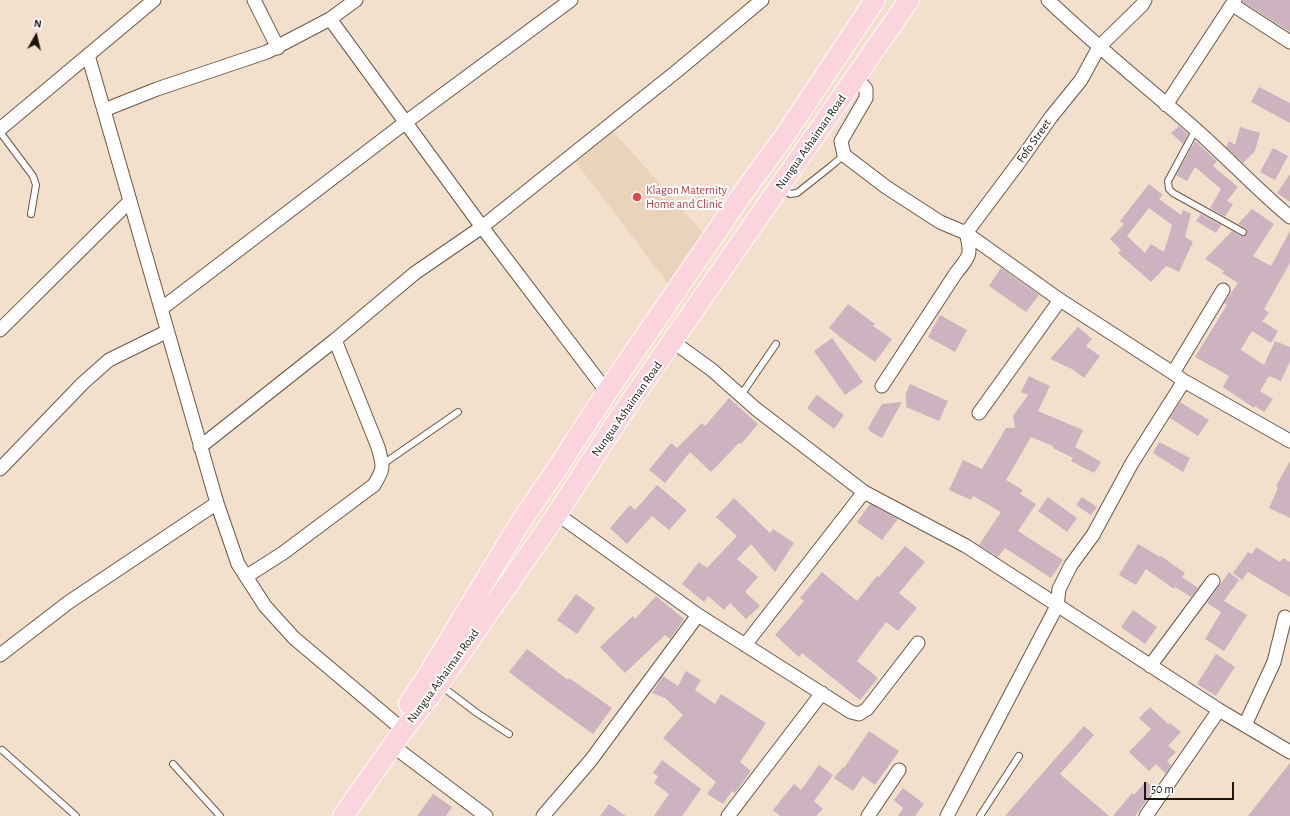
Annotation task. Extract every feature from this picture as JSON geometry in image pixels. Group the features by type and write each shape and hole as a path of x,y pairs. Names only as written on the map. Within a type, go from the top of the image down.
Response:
{"main road":[{"name":"Nungua Ashaiman Road","path":"343,816 393,746 400,726 428,676 520,523 740,196 786,134 875,0"},
{"name":"Nungua Ashaiman Road","path":"328,816 400,726 440,684 557,514 619,418 676,339 780,186 910,0"}],"street":[{"path":"0,128 154,0"},
{"path":"254,0 278,48"},
{"path":"104,110 157,89 278,48 330,19 356,0"},
{"path":"161,310 406,122 571,0"},
{"path":"200,447 335,340 415,273 482,227 677,71 762,0"},
{"path":"1048,0 1166,105 1196,129 1267,198 1290,217"},
{"name":"Fofo Street","path":"966,232 1020,161 1051,117 1081,80 1100,47 1142,5 1145,0"},
{"path":"1166,105 1234,2 1290,42"},
{"path":"330,19 482,227 607,392"},
{"path":"88,55 166,332 217,504 238,564 265,606 294,638 400,726"},
{"path":"856,77 866,89 866,98 841,141 844,154 886,187 934,218 966,232 1060,300 1184,381 1290,441"},
{"path":"0,330 130,200"},
{"path":"882,386 952,280 968,259 970,247 966,232"},
{"path":"1173,373 1223,290"},
{"path":"980,413 1060,300"},
{"path":"0,469 83,383 110,360 166,332"},
{"path":"676,339 679,346 712,370 741,395 864,492 966,546 1219,710 1290,752"},
{"path":"246,576 283,553 374,485 382,473 383,464 378,447 335,340"},
{"path":"946,816 1057,606 1059,588 1071,565 1093,535 1132,463 1184,381"},
{"path":"745,645 864,492"},
{"path":"0,655 69,602 217,504"},
{"path":"557,514 698,615 851,712 859,714 867,709 918,643"},
{"path":"1150,666 1212,581"},
{"path":"543,816 591,760 698,615"},
{"path":"1245,725 1274,662 1285,618"},
{"path":"728,816 822,693"},
{"path":"1146,816 1219,710"},
{"path":"393,746 486,816"},
{"path":"868,816 899,770"}],"lane":[{"path":"1196,129 1168,181 1169,189 1173,193 1243,232"},
{"path":"0,132 35,180 36,185 31,214"},
{"path":"780,186 790,194 797,193 844,154"},
{"path":"741,395 776,344"},
{"path":"383,464 458,412"},
{"path":"440,684 477,713 509,734"},
{"path":"2,750 76,816"},
{"path":"980,816 1019,756"},
{"path":"173,764 220,816"}],"shaded area":[{"name":"Klagon Maternity Home and Clinic","path":"612,130 705,235 671,287 574,160"}],"building":[{"path":"1243,0 1290,0 1290,32 1243,2"},
{"path":"1259,87 1290,103 1290,123 1251,102"},
{"path":"1179,126 1188,134 1183,144 1171,133"},
{"path":"1240,127 1260,133 1255,151 1243,163 1226,147 1229,141 1235,145"},
{"path":"1195,141 1217,161 1213,166 1238,187 1227,201 1233,204 1225,217 1210,208 1221,189 1195,167 1187,181 1176,175"},
{"path":"1273,148 1288,156 1275,180 1260,172"},
{"path":"1290,174 1290,202 1277,193"},
{"path":"1149,184 1163,195 1159,199 1181,215 1183,210 1191,214 1185,237 1193,242 1179,272 1166,266 1151,282 1118,253 1121,250 1110,239 1124,224 1120,221","holes":["1149,208 1172,225 1164,252 1151,244 1145,253 1127,236"]},
{"path":"1252,209 1274,224 1253,256 1271,266 1290,231 1290,263 1264,309 1269,313 1262,321 1278,331 1271,343 1252,331 1241,349 1264,365 1275,341 1290,347 1290,361 1281,381 1269,376 1260,391 1273,399 1264,412 1255,406 1254,408 1223,387 1229,376 1195,357 1227,305 1224,303 1238,283 1222,273 1224,271 1205,259 1232,231 1241,236 1247,234 1247,229 1238,224"},
{"path":"1201,214 1221,225 1216,233 1196,221"},
{"path":"1001,268 1039,295 1026,312 989,286"},
{"path":"848,304 875,324 873,326 892,339 875,362 829,328"},
{"path":"940,315 967,330 955,352 928,337"},
{"path":"1078,327 1092,339 1086,346 1100,356 1084,378 1072,369 1050,359"},
{"path":"832,338 863,382 845,395 814,351"},
{"path":"1029,376 1050,386 1038,411 1083,430 1075,447 1101,462 1094,473 1071,461 1073,458 1053,448 1053,446 1031,437 1006,480 1023,490 1020,494 1036,504 1018,531 1063,560 1051,578 1005,548 998,557 979,545 1001,512 973,496 971,500 949,490 963,460 982,469 1006,428 1015,428 1013,416 1028,395 1021,392"},
{"path":"910,384 948,401 939,421 906,407 906,393"},
{"path":"817,395 844,415 834,429 807,408"},
{"path":"729,398 758,424 741,444 739,443 711,472 690,452 665,483 649,470 671,443 677,448 702,423 705,426"},
{"path":"902,402 882,438 871,432 868,428 882,404"},
{"path":"1180,402 1209,420 1198,436 1170,418"},
{"path":"1159,442 1190,458 1183,472 1153,453"},
{"path":"1290,461 1290,518 1269,508 1278,488 1276,486"},
{"path":"657,485 687,510 669,530 652,516 627,544 610,528 630,505 635,510"},
{"path":"1048,497 1077,518 1067,532 1038,511"},
{"path":"1082,497 1097,507 1091,515 1076,505"},
{"path":"734,498 770,533 773,529 794,543 775,572 751,544 737,559 758,577 745,592 760,606 746,619 730,603 724,610 708,596 704,602 682,584 699,562 707,568 737,536 716,517"},
{"path":"870,504 898,519 882,540 857,522"},
{"path":"1138,544 1160,557 1161,556 1185,573 1182,577 1198,588 1191,597 1175,587 1174,589 1146,569 1136,585 1119,575"},
{"path":"905,546 925,562 899,593 917,608 898,631 886,622 857,661 878,678 860,700 802,653 799,657 775,635 804,601 800,598 822,572 857,601 877,576 879,577"},
{"path":"1256,547 1280,562 1283,558 1290,562 1290,597 1248,572 1242,580 1233,573 1248,552 1252,554"},
{"path":"1229,572 1239,580 1224,601 1247,615 1224,651 1205,639 1221,612 1207,603"},
{"path":"576,594 595,608 577,634 557,620"},
{"path":"656,596 684,619 670,639 665,635 625,673 600,647 633,616 635,619"},
{"path":"1133,610 1157,627 1145,644 1121,627"},
{"path":"527,649 568,680 569,678 612,708 593,734 509,672"},
{"path":"1216,654 1235,667 1216,696 1197,684"},
{"path":"686,671 701,680 695,690 715,704 721,694 766,723 740,762 751,771 735,793 732,791 723,804 707,794 716,782 663,738 683,715 665,698 652,693 663,676 678,686"},
{"path":"1150,707 1168,724 1170,723 1181,732 1168,746 1176,752 1167,761 1171,765 1166,774 1156,764 1149,771 1129,752 1151,729 1139,718"},
{"path":"1084,726 1094,735 1060,774 1109,816 1005,816"},
{"path":"869,731 899,751 875,785 863,776 853,791 834,778 843,767 844,768"},
{"path":"662,760 701,789 682,816 654,816 669,794 654,783 658,776 653,773"},
{"path":"1290,763 1290,816 1248,816 1259,802"},
{"path":"819,765 833,775 814,801 823,809 816,816 780,816 773,810 794,784 801,790"},
{"path":"1146,781 1155,789 1135,816 1113,816 1132,793 1134,795"},
{"path":"903,788 924,804 915,816 898,816 903,808 894,800"},
{"path":"433,794 452,807 446,816 417,816"},
{"path":"609,804 626,816 600,816"}],"place":[{"name":"Klagon Maternity Home and Clinic","path":"637,197"}]}
